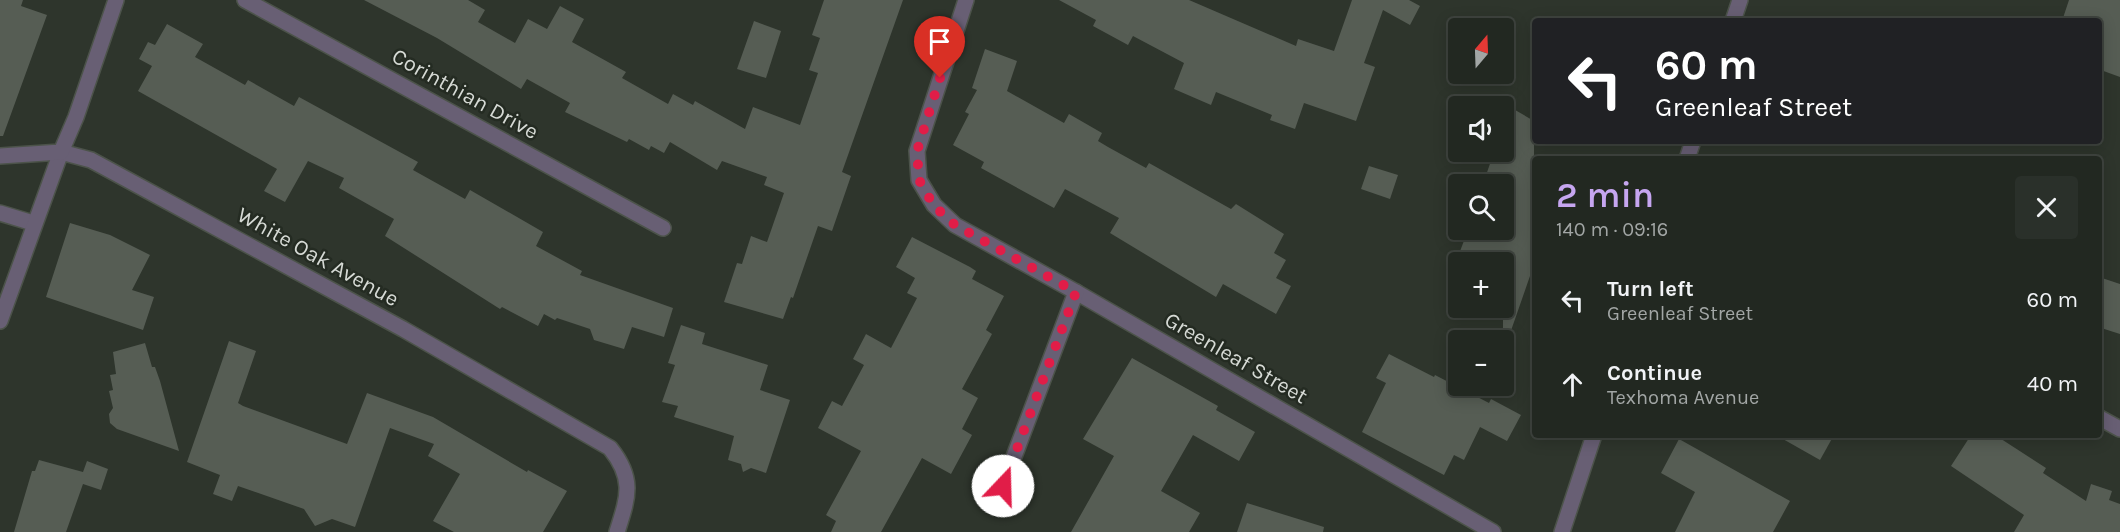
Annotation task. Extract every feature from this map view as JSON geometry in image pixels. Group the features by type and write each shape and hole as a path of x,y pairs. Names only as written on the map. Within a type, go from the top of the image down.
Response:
{"street":[{"path":"0,321 33,223 76,117 116,0"},
{"name":"Corinthian Drive","path":"245,0 663,228"},
{"name":"Greenleaf Street","path":"966,0 917,151 919,180 934,206 955,225 1076,292 1492,532"},
{"path":"1734,18 1740,0"},
{"name":"White Oak Avenue","path":"0,156 60,152 96,162 596,437 610,448 621,462 628,482 627,501 617,532"},
{"path":"0,213 33,223"},
{"path":"995,507 1076,292"},
{"path":"2102,419 2120,429"},
{"path":"1562,532 1593,438"}],"building":[{"path":"0,0 23,0 21,6 47,15 3,136 0,136"},
{"path":"364,0 468,0 485,10 478,22 515,43 528,19 547,29 560,6 584,19 572,42 626,72 622,78 668,104 673,94 693,105 695,101 745,129 753,107 800,125 818,73 809,70 820,38 812,35 824,0 903,0 842,172 851,176 832,231 818,226 793,298 791,297 783,319 724,302 737,263 742,264 751,236 767,242 784,193 764,185 767,177 722,161 717,170 670,142 664,153 651,146 649,150 629,139 627,142 565,112 570,103 527,79 521,89 437,38"},
{"path":"1059,0 1189,0 1296,46 1298,39 1334,51 1352,0 1409,0 1420,6 1410,25 1383,10 1364,63 1375,67 1356,121 1304,103 1295,129 1270,120 1272,115 1216,92 1211,105 1174,89 1184,63 1133,36 1128,45 1093,26 1096,20"},
{"path":"2069,0 2120,0 2120,77 2102,70 2102,18 2063,18"},
{"path":"754,21 781,31 766,78 737,69"},
{"path":"167,24 203,44 195,57 245,85 248,80 294,106 299,97 418,162 413,170 465,199 470,190 543,232 536,246 582,271 580,275 673,308 664,337 632,327 624,349 594,340 590,329 557,318 555,320 544,314 538,326 502,307 500,309 385,236 394,219 339,188 344,178 308,161 285,202 264,191 277,169 138,91 152,66 139,59 148,42 155,45"},
{"path":"985,49 1017,61 1007,91 1064,123 1069,114 1102,133 1098,141 1108,147 1146,168 1149,163 1231,209 1236,204 1284,234 1274,253 1286,260 1276,278 1291,286 1276,314 1223,284 1216,297 1110,233 1119,218 1065,189 1054,208 981,168 984,162 953,145 969,114 965,112 977,90 972,88"},
{"path":"1514,109 1532,120 1534,156 1532,156 1532,277 1530,276 1511,330 1503,330 1503,318 1514,318 1514,252 1460,252 1464,240 1514,240 1514,174 1486,174 1491,162 1514,162"},
{"path":"1369,166 1398,175 1390,199 1361,189"},
{"path":"70,223 110,235 150,255 132,290 154,297 143,330 46,297"},
{"path":"912,237 970,267 976,271 972,279 1004,296 986,330 992,334 962,389 978,398 962,429 972,435 951,474 922,458 881,532 831,532 836,521 826,515 861,451 818,428 832,401 842,406 864,365 853,359 866,334 891,348 917,298 907,293 915,278 896,267"},
{"path":"2102,278 2120,284 2120,334 2102,328"},
{"path":"681,325 705,333 702,344 768,365 760,390 790,400 766,473 751,468 743,472 741,464 728,460 734,436 674,417 678,406 662,402 675,365 668,363"},
{"path":"229,341 256,351 238,403 243,406 347,444 367,393 433,417 527,472 528,470 567,491 543,532 454,532 433,521 460,474 428,456 434,444 390,428 355,527 332,519 315,526 304,509 238,486 232,501 213,494 220,475 187,462"},
{"path":"145,343 152,367 155,367 160,381 179,451 117,429 110,423 109,414 113,408 109,391 113,390 110,375 116,374 113,352"},
{"path":"1389,354 1448,382 1448,396 1476,396 1489,403 1491,399 1521,415 1507,441 1480,427 1464,460 1454,455 1444,475 1362,432 1386,383 1376,378"},
{"path":"1132,358 1218,406 1216,410 1255,432 1239,461 1193,435 1161,491 1200,513 1189,532 1071,532 1114,456 1083,439"},
{"path":"1781,438 1832,438 1820,460"},
{"path":"1969,438 2000,438 2046,468 2043,473 2086,501 2091,484 2112,491 2109,500 2120,504 2120,532 2014,532 2024,515 1951,466"},
{"path":"1679,439 1790,501 1773,532 1675,532 1695,492 1661,473"},
{"path":"39,460 83,472 87,461 108,469 101,490 83,484 66,532 14,532 32,471 35,471"},
{"path":"1247,503 1324,527 1323,532 1237,532"}],"route":[{"path":"940,78 917,151 919,180 934,206 955,225 1076,292 1003,486"}]}
